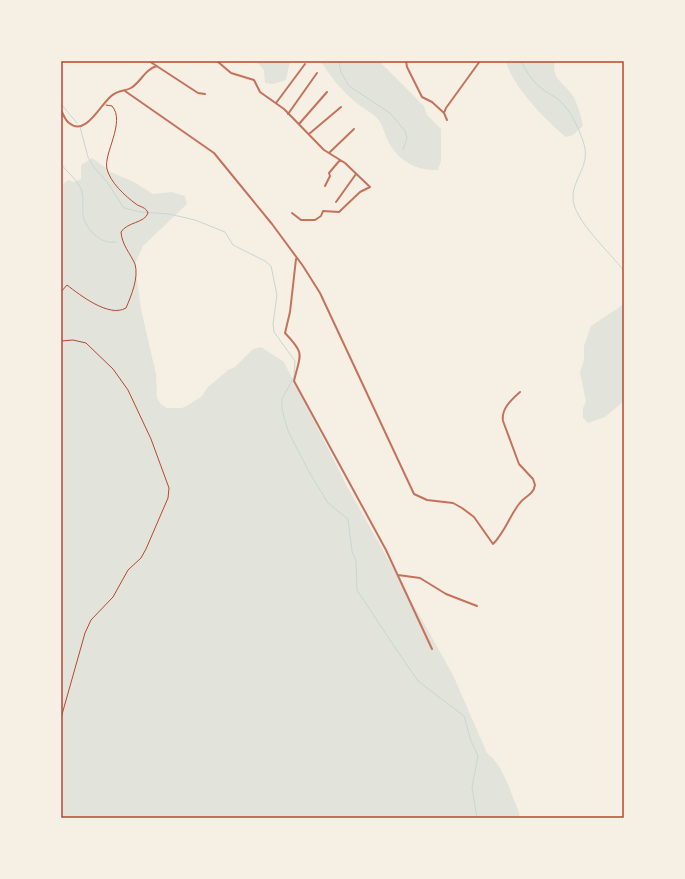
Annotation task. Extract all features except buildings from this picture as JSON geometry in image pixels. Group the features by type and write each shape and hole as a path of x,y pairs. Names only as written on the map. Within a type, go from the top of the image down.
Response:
{"street":[{"path":"150,61 198,93 205,94"},
{"path":"217,61 235,74 252,79 260,92 277,104 328,153 340,160 370,186 360,192 339,212 323,211 318,219 310,221 301,220 292,213"},
{"path":"406,61 407,67 422,97 432,102 444,113 447,120"},
{"path":"444,113 480,61"},
{"path":"277,104 305,64"},
{"path":"61,110 69,123 76,126 82,126 89,121 114,93 125,91 133,87 149,69 157,66"},
{"path":"288,114 317,73"},
{"path":"125,91 214,153 272,224 320,293 414,494 427,500 453,503 462,508 474,517 493,544 506,528 519,504 534,490 533,479 519,464 502,415 505,408 520,392"},
{"path":"299,124 327,92"},
{"path":"308,134 341,107"},
{"path":"328,153 354,130"},
{"path":"325,186 330,176 329,173 340,160"},
{"path":"336,202 356,174"},
{"path":"296,258 290,312 285,333 299,348 300,360 294,381 397,575 432,648"},
{"path":"397,575 420,578 446,594 478,606"}],"path":[{"path":"61,292 67,285 88,302 110,310 121,311 126,308 135,280 135,264 125,247 122,232 126,226 145,218 148,213 136,204 111,179 106,165 114,138 116,114 112,106 108,105 101,108"},
{"path":"61,341 73,340 86,343 113,369 128,390 151,439 169,488 168,498 146,550 141,558 128,570 113,597 91,620 85,632 61,718"}],"shaded area":[{"path":"256,61 290,61 286,80 273,84 265,83 264,70"},
{"path":"321,61 379,61 424,106 427,115 441,129 441,161 438,170 416,167 397,154 388,141 382,126 376,117 344,92"},
{"path":"506,61 555,61 554,67 557,77 573,96 583,126 573,135 566,137 540,113 522,92 509,71"},
{"path":"92,158 108,171 134,182 153,194 172,192 185,196 187,204 143,246 135,264 141,309 156,374 157,398 161,404 167,408 182,408 190,404 202,396 207,388 228,370 235,367 253,349 261,347 284,362 348,488 453,675 487,753 498,765 506,780 520,818 61,818 61,191 63,184 68,180 74,182 81,179 81,165"},
{"path":"624,304 624,401 605,417 588,423 583,418 583,408 586,402 580,372 584,360 584,346 591,326"}],"waterway":[{"path":"339,61 341,72 349,86 390,113 405,131 407,138 403,150"},
{"path":"521,61 535,82 543,90 559,100 565,106 577,126 583,141 585,157 584,164 574,190 574,206 585,225 624,271"},
{"path":"61,104 77,123"},
{"path":"80,127 88,157 124,208 141,212 169,214 195,220 225,232 233,245 265,261 271,266 277,295 273,324 274,332 295,361 294,377 282,399 282,409 288,431 309,472 328,503 348,519 352,551 356,561 357,590 418,681 464,716 471,741 478,756 472,787 477,818"},
{"path":"61,164 81,188 83,196 83,215 87,226 100,239 116,242"}]}
